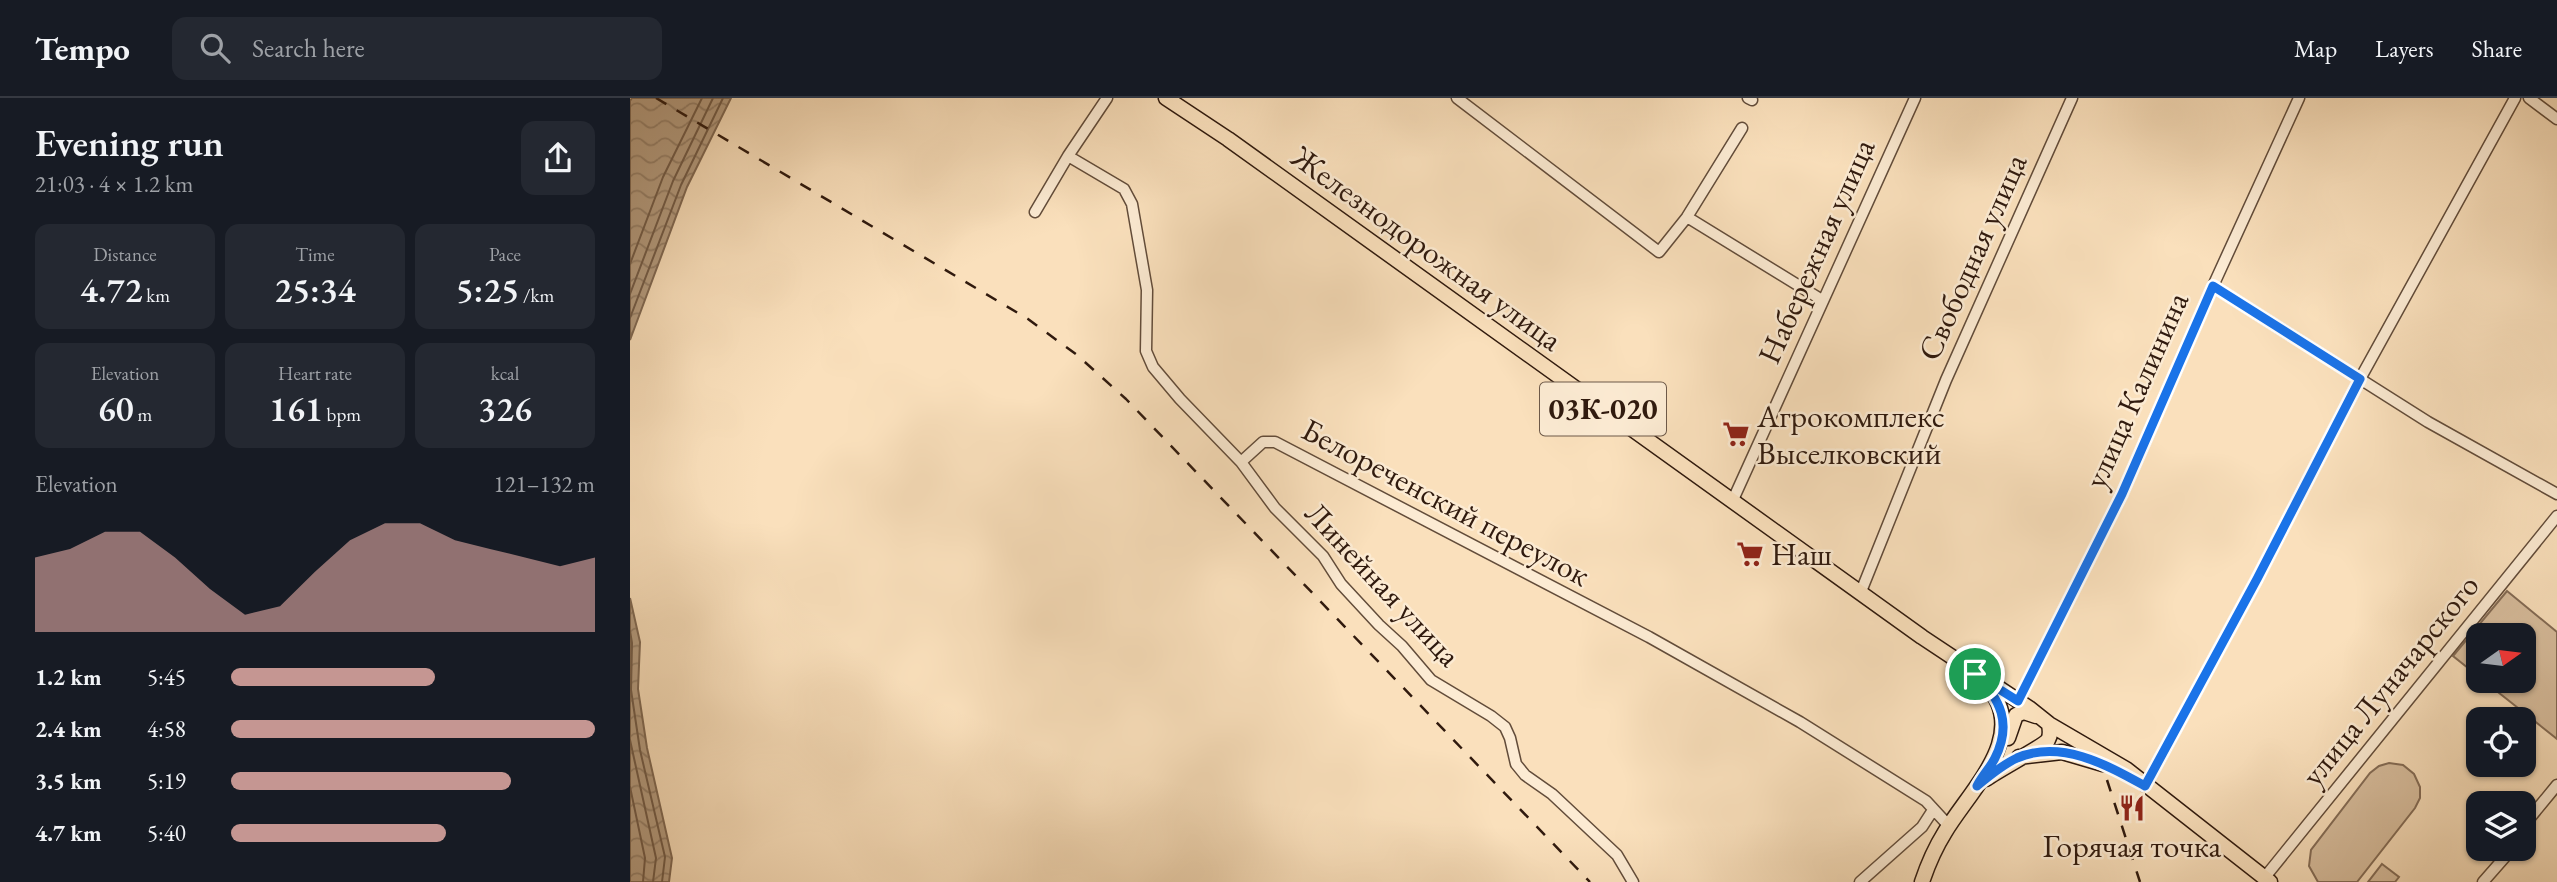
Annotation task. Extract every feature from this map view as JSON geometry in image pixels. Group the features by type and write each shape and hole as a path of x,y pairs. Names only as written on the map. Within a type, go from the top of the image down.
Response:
{"main road":[{"name":"Железнодорожная улица","path":"1166,98 1228,139 1860,594 2045,721 2126,769 2267,879"},
{"path":"1975,674 1995,695 2002,714 2003,736 1994,760"},
{"path":"1922,882 1930,858 1949,826 2005,745 2016,715 2024,712 2045,721 2050,737 2045,745 2000,768 1977,786"},
{"path":"2020,757 2052,752 2070,753 2106,765 2145,785"}],"street":[{"path":"1035,212 1107,98"},
{"path":"1457,98 1659,253 1687,217 1742,128"},
{"name":"Набережная улица","path":"1732,502 1915,98"},
{"name":"улица Калинина","path":"2018,701 2122,494 2299,98"},
{"path":"2145,785 2257,579 2360,379 2515,98"},
{"path":"2529,98 2557,119"},
{"name":"Свободная улица","path":"1860,594 1946,380 2067,99"},
{"path":"1068,156 1124,189 1132,204 1147,290 1146,351 1153,367 1180,399 1241,461"},
{"path":"1687,217 1822,300"},
{"path":"2213,286 2428,422 2557,494"},
{"name":"Белореченский переулок","path":"1241,461 1263,442 1275,442 1649,637 1800,722 1926,801 1949,826"},
{"name":"Линейная улица","path":"1241,461 1275,508 1324,556 1341,584 1432,680 1505,727 1516,764 1525,775 1552,794 1617,855 1633,882"},
{"name":"улица Луначарского","path":"2267,879 2557,516"},
{"path":"2536,810 2557,785"},
{"path":"2536,821 2557,796"},
{"path":"1860,882 1922,827 1933,810"},
{"path":"2475,882 2493,861"},
{"path":"2483,882 2501,861"}],"shaded area":[{"path":"2507,591 2557,632 2557,739 2536,722 2536,707 2517,707 2499,693 2536,693 2536,623 2480,623"},
{"path":"2466,640 2466,666 2453,656"},
{"path":"2389,763 2403,765 2414,774 2420,787 2420,798 2415,808 2357,882 2318,882 2309,866 2311,850 2370,773"},
{"path":"2382,864 2399,877 2395,882 2368,882"}],"water":[{"path":"632,98 731,98 687,187 630,340 630,101"},
{"path":"630,598 640,642 638,689 647,748 672,858 669,882 630,882"}],"railway":[{"path":"656,98 1028,319 1077,355 1126,399 1590,882"},
{"path":"2107,780 2140,882"}],"place":[{"name":"Агрокомплекс Выселковский","path":"1736,434"},
{"name":"Наш","path":"1750,554"},
{"name":"Горячая точка","path":"2132,808"}],"route":[{"path":"2213,286 2360,379 2257,579 2145,786 2097,761 2062,752 2020,757 1977,786 1994,760 2003,729 1998,700 1975,674 2018,701 2122,494 2213,286"}]}
